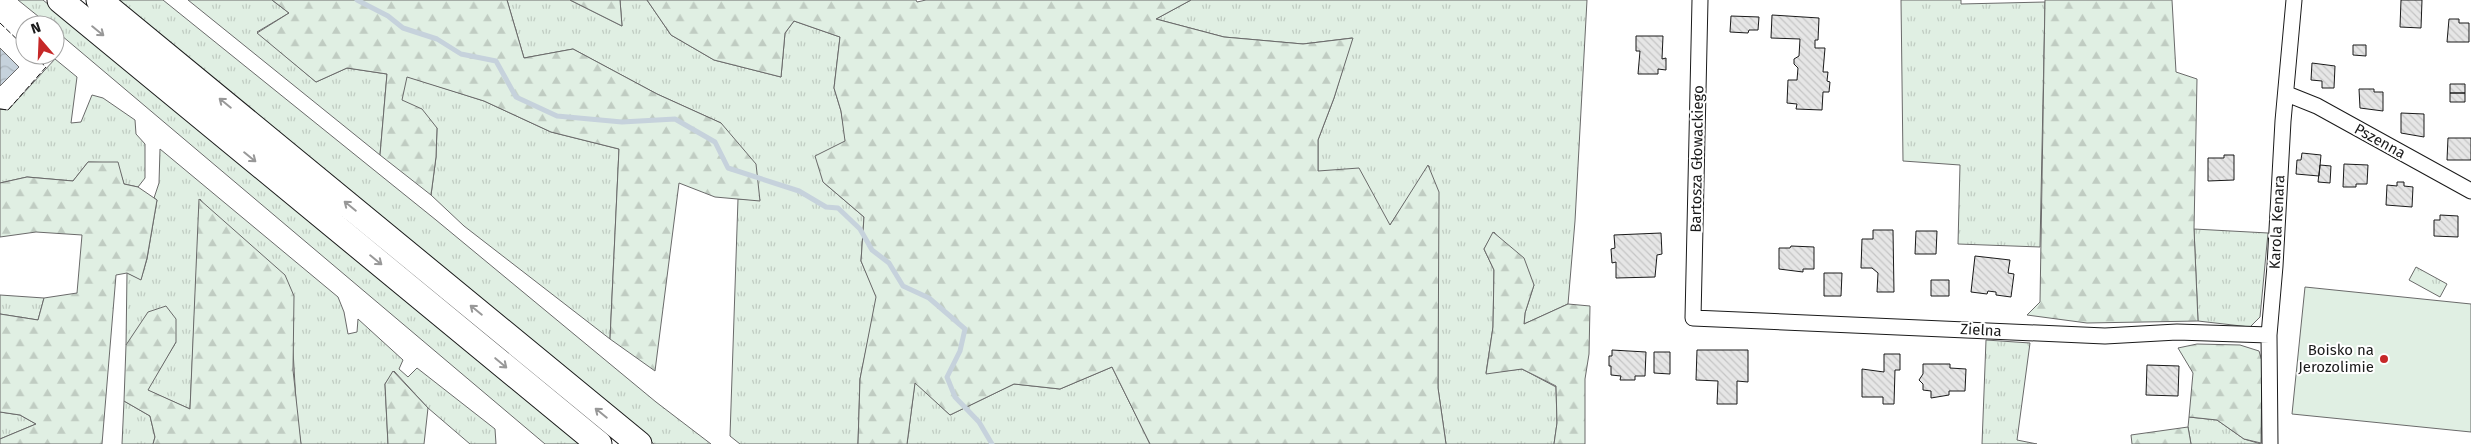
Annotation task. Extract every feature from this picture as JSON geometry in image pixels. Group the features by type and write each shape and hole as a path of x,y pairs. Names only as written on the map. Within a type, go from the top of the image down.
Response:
{"main road":[{"path":"60,0 599,444"},
{"path":"99,0 639,444"}],"street":[{"name":"Bartosza Głowackiego","path":"1694,318 1700,0"},
{"name":"Karola Kenara","path":"2270,442 2269,335 2283,121 2287,94 2294,0"},
{"name":"Pszenna","path":"2287,94 2316,106 2471,191"},
{"name":"Zielna","path":"1694,318 2105,336 2177,332 2269,335"},
{"path":"2270,442 2285,444"}],"green space":[{"path":"18,0 43,0 61,15 37,15"},
{"path":"114,0 163,0 436,220 656,402 711,444 654,444"},
{"path":"188,0 272,0 289,13 257,32 316,82 347,68 387,74 380,155"},
{"path":"272,0 507,0 524,58 573,49 657,94 721,123 756,164 760,201 715,197 679,183 655,371 610,339 619,149 551,132 484,101 407,77 402,100 422,109 437,128 436,157 431,195 380,155 387,74 347,68 316,82 257,33 289,13"},
{"path":"507,0 570,0 622,26 620,0 647,0 671,35 714,60 781,77 785,33 794,21 840,37 834,88 841,111 846,141 823,182 864,217 861,261 877,297 860,379 858,444 740,444 730,436 738,199 760,200 721,123 657,94 573,49 524,58"},
{"path":"570,0 620,0 622,26"},
{"path":"647,0 916,0 917,2 926,0 1191,0 1156,19 1224,37 1303,44 1353,38 1334,98 1318,140 1318,171 1359,168 1390,225 1428,165 1439,192 1438,388 1446,444 1150,444 1112,367 1060,389 1014,384 950,415 915,383 907,444 858,444 860,379 876,297 861,261 864,217 823,182 815,156 845,141 841,111 834,88 840,37 794,21 785,33 781,77 714,60 671,35"},
{"path":"1191,0 1587,0 1575,221 1568,304 1524,324 1525,313 1534,285 1494,232 1484,249 1494,270 1493,327 1486,373 1522,369 1556,387 1557,423 1554,444 1446,444 1438,388 1438,303 1429,166 1390,225 1318,172 1318,140 1334,98 1352,38 1303,44 1224,37 1156,19"},
{"path":"1901,0 1961,0 1961,4 2045,2 2040,247 1958,244 1960,165 1903,161"},
{"path":"2045,0 2172,0 2176,72 2197,79 2194,229 2198,321 2087,323 2027,315 2040,302"},
{"path":"65,18 582,444 545,444 65,38"},
{"path":"49,65 62,65 77,77 71,123 81,122 92,95 103,98 135,120 136,134 145,144 145,178 138,187 124,184 117,163 88,162 73,181 27,177 0,183 0,109 8,110"},
{"path":"406,76 484,101 551,132 619,149 610,339 464,226 431,195 436,157 437,128 401,100"},
{"path":"160,149 338,297 344,312 348,334 357,332 358,319 403,360 399,369 408,377 417,368 495,429 496,444 470,444 428,408 394,371 385,384 388,444 301,444 297,420 292,333 200,199 190,409 147,390 176,342 126,345 127,273 141,279 147,259 157,200 154,198 159,183"},
{"path":"88,162 118,162 124,184 138,187 157,200 147,258 141,280 127,273 116,275 102,444 0,444 0,439 36,424 20,415 0,412 0,314 38,320 44,298 77,293 82,235 36,232 0,237 0,183 27,177 73,181"},
{"path":"199,199 285,275 294,296 293,370 301,444 153,444 155,437 150,416 124,401 126,345 148,312 166,306 176,319 176,342 148,390 190,409"},
{"path":"2194,229 2268,233 2260,317 2250,327 2198,321"},
{"path":"1493,232 1524,258 1534,285 1525,313 1524,324 1568,304 1590,306 1589,354 1585,379 1585,444 1554,444 1557,423 1556,386 1522,369 1486,374 1493,327 1494,270 1484,249"},
{"path":"2416,267 2447,284 2440,297 2409,280"},
{"name":"Boisko na Jerozolimie","path":"2305,287 2471,304 2471,432 2292,414"},
{"path":"0,295 44,298 38,320 0,314"},
{"path":"1986,340 2030,343 2017,440 2037,444 1982,444"},
{"path":"2197,344 2240,345 2259,351 2262,361 2261,443 2244,439 2217,420 2189,417 2193,373 2178,348"},
{"path":"1112,367 1150,444 907,444 915,382 950,415 1014,384 1060,389"},
{"path":"393,371 428,408 424,444 388,444 385,384"},
{"path":"124,401 150,416 155,437 153,444 122,444"},
{"path":"0,412 20,415 36,424 0,439"},
{"path":"2189,417 2217,420 2244,439 2261,444 2191,444 2188,427"},
{"path":"2188,427 2191,444 2132,444 2131,435"}],"water":[{"path":"0,48 19,67 0,86"}],"building":[{"path":"2401,0 2422,0 2421,28 2400,27"},
{"path":"1772,15 1819,18 1818,40 1815,40 1815,48 1825,48 1823,72 1828,72 1827,81 1830,82 1829,92 1823,92 1822,110 1796,109 1797,104 1787,103 1788,80 1797,80 1798,68 1794,64 1794,59 1799,56 1800,39 1771,38"},
{"path":"1731,16 1759,17 1758,30 1749,30 1748,33 1730,32"},
{"path":"2449,19 2459,19 2459,23 2469,23 2469,42 2447,42"},
{"path":"1636,36 1663,36 1662,59 1666,58 1666,70 1658,69 1658,74 1638,74 1640,51 1636,51"},
{"path":"2353,45 2366,45 2366,56 2353,55"},
{"path":"2312,63 2335,66 2334,88 2322,88 2322,81 2311,80"},
{"path":"2450,84 2465,84 2465,93 2450,93"},
{"path":"2359,89 2374,89 2374,92 2383,92 2383,111 2360,108"},
{"path":"2450,93 2465,93 2465,102 2450,102"},
{"path":"2401,113 2424,114 2424,137 2401,133"},
{"path":"2448,138 2471,138 2471,160 2447,160"},
{"path":"2302,153 2321,155 2319,176 2296,174 2297,160 2301,160"},
{"path":"2224,155 2234,155 2234,180 2208,181 2208,158 2224,158"},
{"path":"2344,164 2368,165 2367,184 2356,184 2356,187 2343,187"},
{"path":"2320,165 2331,166 2330,183 2318,182"},
{"path":"2397,182 2404,182 2404,186 2413,187 2412,207 2386,205 2387,185 2397,186"},
{"path":"2440,215 2458,216 2458,237 2434,236 2434,220 2440,220"},
{"path":"1873,230 1893,230 1894,292 1877,292 1878,273 1872,268 1861,268 1862,239 1873,239"},
{"path":"1916,231 1937,231 1936,254 1915,254"},
{"path":"1661,233 1662,254 1657,255 1655,277 1616,278 1616,262 1612,263 1611,249 1615,248 1614,235"},
{"path":"1791,246 1814,247 1814,269 1803,269 1803,272 1779,269 1779,248 1790,248"},
{"path":"1975,256 2010,260 2008,273 2014,274 2011,297 1996,295 1996,292 1988,291 1987,294 1971,292"},
{"path":"1824,273 1842,273 1841,296 1824,296"},
{"path":"1931,280 1949,280 1949,296 1931,296"},
{"path":"1612,350 1646,352 1645,376 1635,376 1635,380 1620,380 1621,376 1611,375 1609,356 1612,356"},
{"path":"1697,350 1748,350 1748,382 1737,381 1737,404 1717,404 1718,381 1696,380"},
{"path":"1654,352 1670,352 1670,374 1654,373"},
{"path":"1884,354 1900,354 1900,370 1895,370 1894,404 1883,404 1883,397 1862,397 1862,369 1884,372"},
{"path":"1923,364 1950,364 1950,368 1966,369 1965,391 1949,391 1949,395 1931,398 1931,391 1923,390 1923,384 1919,380 1923,374"},
{"path":"2147,365 2179,366 2178,396 2146,395"}],"waterway":[{"path":"357,0 388,16 403,28 437,39 461,54 496,61 516,97 557,116 622,122 675,119 715,142 728,168 799,191 826,207 838,208 860,229 872,250 889,263 903,286 929,298 965,329 960,351 947,377 955,397 979,422 992,444"}],"fence":[{"path":"0,23 15,37"},
{"path":"0,109 8,110 46,67 44,65"}],"place":[{"name":"Boisko na Jerozolimie","path":"2384,359"}]}
